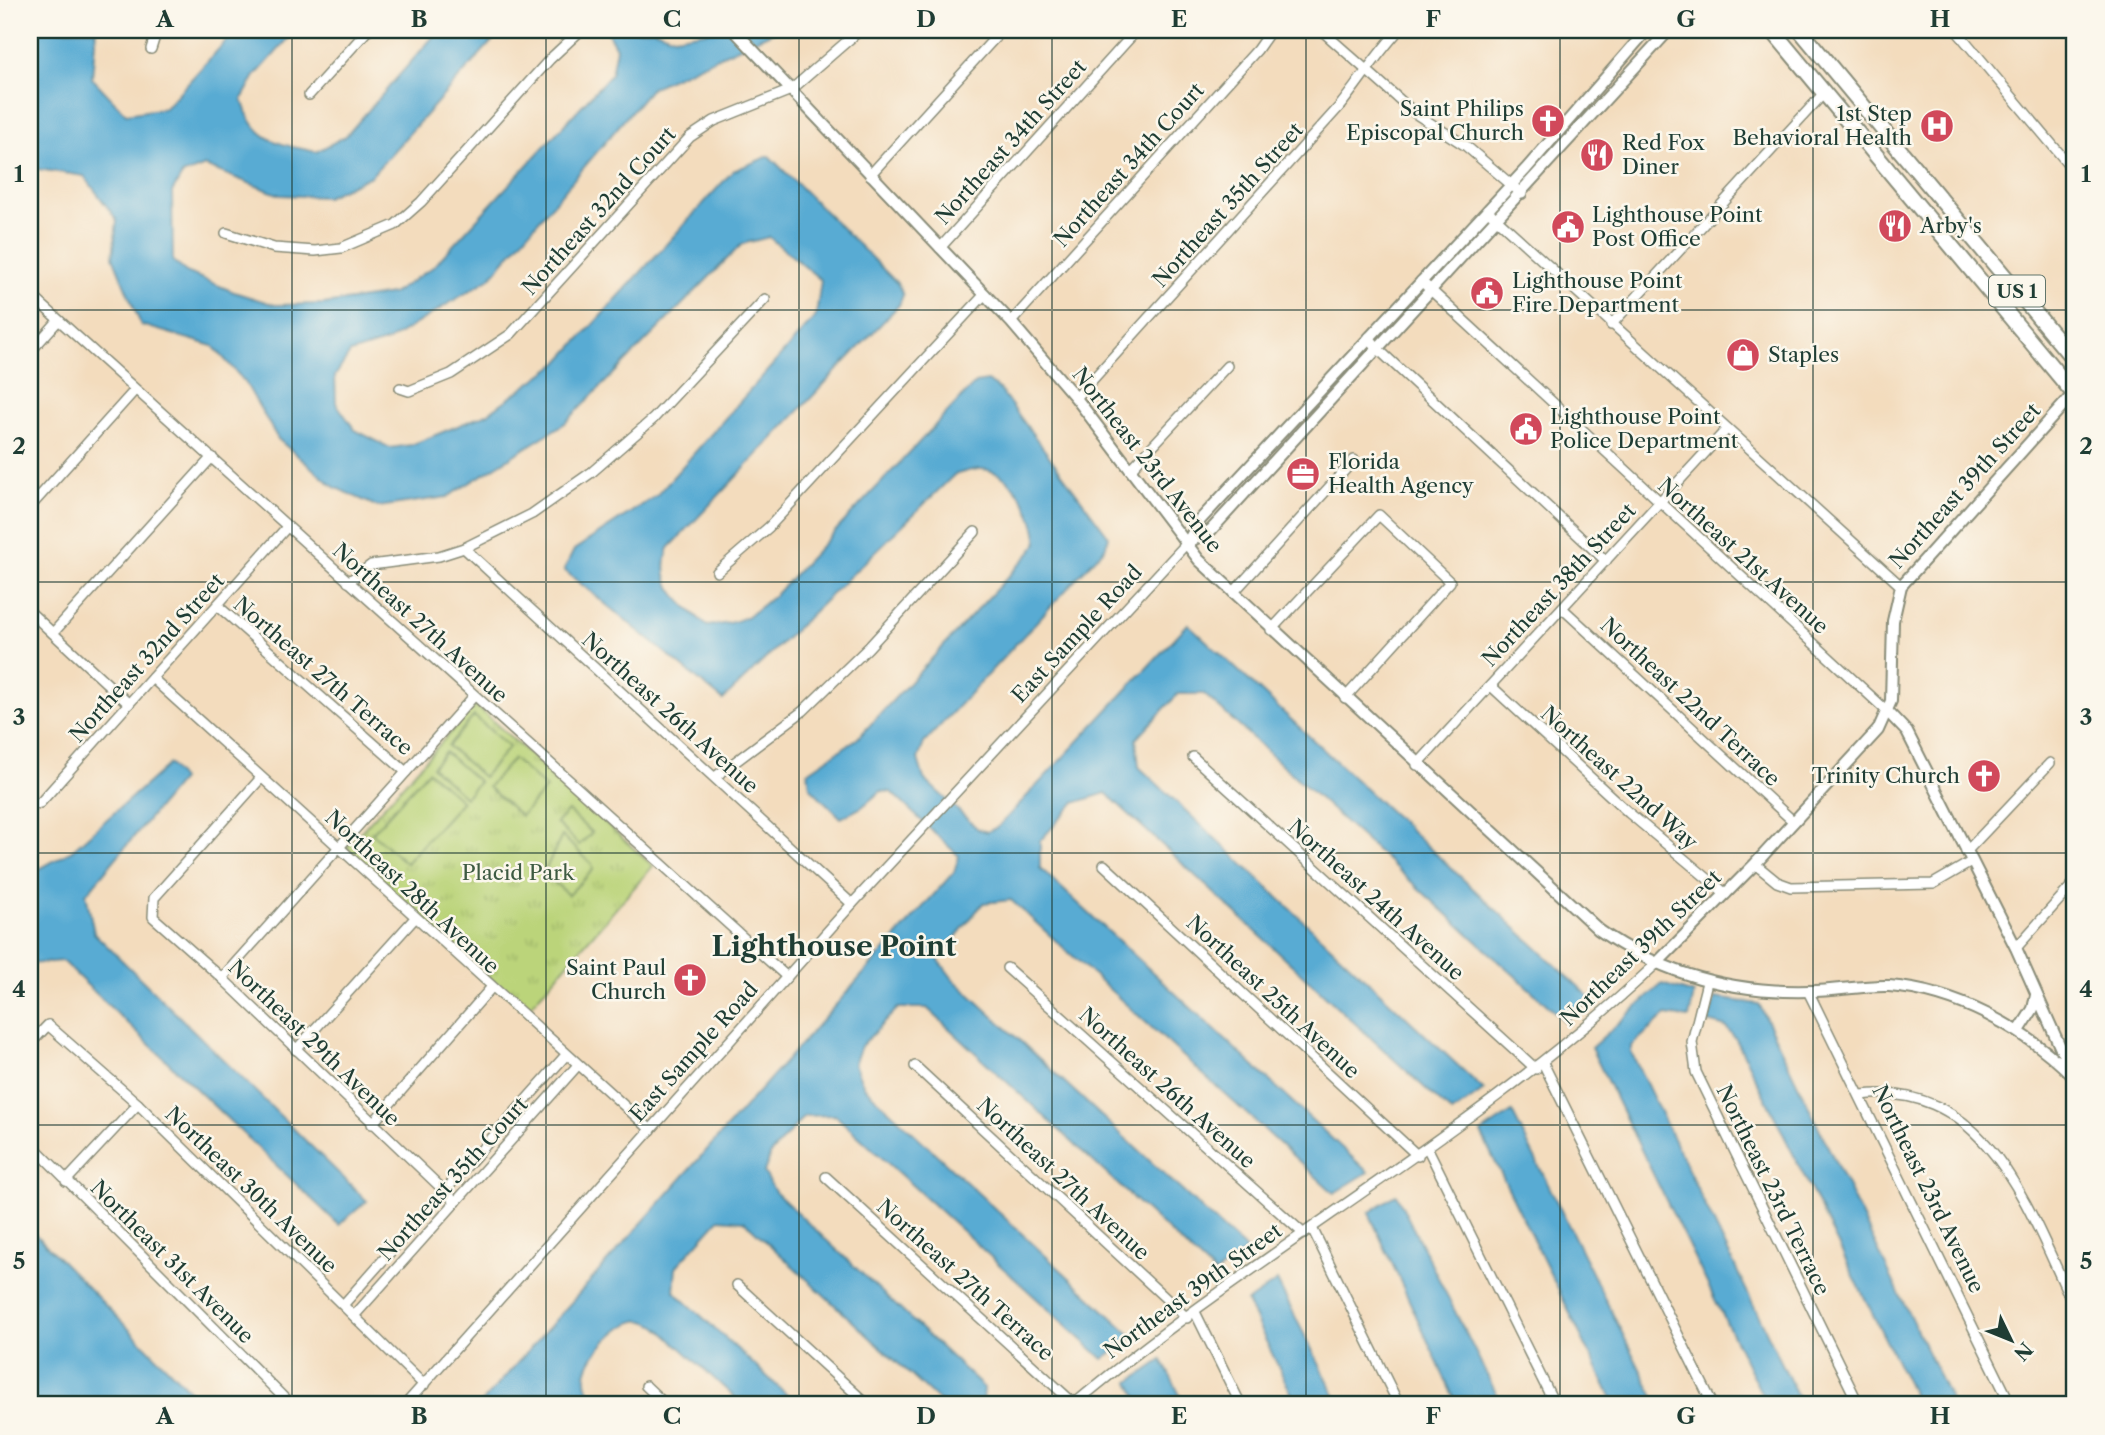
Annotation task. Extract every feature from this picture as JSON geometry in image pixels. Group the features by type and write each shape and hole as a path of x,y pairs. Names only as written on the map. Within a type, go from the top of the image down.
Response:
{"main road":[{"name":"US 1","path":"1772,30 2075,393"},
{"name":"US 1","path":"1800,30 2075,361"},
{"path":"1858,134 1874,142 1893,142"},
{"path":"1882,163 1904,168 1924,179"}],"street":[{"path":"151,49 158,30"},
{"path":"309,95 368,30"},
{"path":"226,233 274,248 315,251 341,248 395,225 421,202 550,59 581,30"},
{"name":"Northeast 23rd Avenue","path":"734,30 1011,322 1076,398 1199,560 1271,630 1599,930 1628,951 1705,988 1808,991 1887,986 1917,990 1976,1010 2019,1031 2074,1078"},
{"name":"Northeast 32nd Court","path":"400,388 409,391 451,374 511,334 690,137 714,121 791,90 860,30"},
{"path":"870,175 1002,30"},
{"name":"Northeast 34th Street","path":"940,247 1137,30"},
{"name":"Northeast 34th Court","path":"1011,322 1257,50 1271,30"},
{"path":"1321,30 1422,119 1466,146 1522,194"},
{"name":"Northeast 35th Street","path":"1076,398 1313,138 1361,80 1365,69 1399,30"},
{"name":"East Sample Road","path":"405,1405 852,904 1187,543 1200,520 1556,136 1647,30"},
{"name":"East Sample Road","path":"1187,543 1211,530 1522,194 1669,30"},
{"path":"1956,30 2075,172"},
{"path":"1611,325 1824,93"},
{"path":"1556,136 1555,148 1559,153"},
{"path":"1487,210 1726,430 1901,586"},
{"name":"Northeast 21st Avenue","path":"1421,281 1888,712"},
{"name":"Northeast 27th Avenue","path":"30,294 787,977"},
{"path":"716,572 769,527 985,294"},
{"path":"348,582 371,565 439,556 464,548 532,514 592,472 653,419 765,299"},
{"path":"30,352 57,321"},
{"path":"1370,337 1378,349 1606,561"},
{"path":"1130,470 1227,366"},
{"path":"30,507 135,390"},
{"name":"Northeast 39th Street","path":"1077,1404 1144,1349 1418,1156 1573,1040 1609,1009 1726,894 1865,747 1888,712 1893,686 1893,621 1901,586 2075,393"},
{"name":"Northeast 38th Street","path":"1417,765 1726,430"},
{"path":"53,634 212,457"},
{"path":"1233,593 1354,460"},
{"path":"1244,472 1255,483"},
{"path":"1271,630 1379,515 1450,582 1345,698"},
{"name":"Northeast 32nd Street","path":"30,806 40,803 287,527"},
{"path":"715,778 803,711 868,648 975,532"},
{"name":"Northeast 26th Avenue","path":"464,548 852,904"},
{"name":"Northeast 27th Terrace","path":"218,606 406,772"},
{"name":"Northeast 22nd Terrace","path":"1562,608 1794,822"},
{"path":"30,612 129,704"},
{"name":"Northeast 28th Avenue","path":"152,678 491,988 651,1130"},
{"name":"Northeast 22nd Way","path":"1491,686 1672,851 1726,894"},
{"path":"222,978 474,696"},
{"path":"1888,712 1906,732 2016,948 2074,1078"},
{"name":"Northeast 24th Avenue","path":"1193,757 1539,1066 1713,1405"},
{"path":"1755,864 1777,882 1791,887 1933,884 1969,857 2050,763"},
{"name":"Northeast 29th Avenue","path":"261,778 154,898 153,916 222,978 456,1202"},
{"name":"Northeast 25th Avenue","path":"1104,865 1418,1156"},
{"path":"2016,948 2075,882"},
{"path":"296,1050 415,918"},
{"name":"Northeast 26th Avenue","path":"1007,968 1308,1231 1399,1405"},
{"path":"372,1124 491,988"},
{"name":"Northeast 23rd Terrace","path":"1705,988 1691,1052 1696,1072 1859,1405"},
{"name":"Northeast 23rd Avenue","path":"1808,991 2011,1405"},
{"path":"2019,1031 2033,1009 2036,995"},
{"name":"Northeast 30th Avenue","path":"30,1044 48,1025 138,1104 424,1385"},
{"name":"Northeast 35th Court","path":"343,1305 566,1055"},
{"name":"Northeast 35th Court","path":"354,1316 578,1065"},
{"name":"Northeast 27th Avenue","path":"915,1066 1191,1315 1241,1405"},
{"path":"1861,1095 1896,1093 1926,1101 1954,1114 1986,1141 2008,1173 2075,1308"},
{"path":"66,1181 138,1104"},
{"name":"Northeast 31st Avenue","path":"30,1143 291,1405"},
{"path":"1427,1149 1555,1405"},
{"name":"Northeast 27th Terrace","path":"826,1177 1077,1404"},
{"path":"737,1285 868,1405"},
{"path":"646,1386 666,1405"}],"green space":[{"name":"Placid Park","path":"475,705 653,866 526,1011 346,848"},
{"path":"474,716 509,747 483,777 448,746"},
{"path":"445,752 479,782 465,797 432,767"},
{"path":"513,759 546,788 521,816 488,787"},
{"path":"428,771 462,801 406,863 372,833"},
{"path":"568,811 592,833 579,845 556,823"},
{"path":"562,836 592,864 593,870 568,895 544,872"}],"water":[{"path":"30,30 96,30 92,78 126,114 165,108 236,30 296,30 255,76 242,99 253,124 268,138 316,152 346,136 439,30 502,30 371,176 326,197 280,195 205,166 182,175 172,192 173,261 186,272 275,305 324,304 392,294 433,267 611,74 616,48 606,30 655,30 674,37 716,30 777,30 651,88 490,278 388,341 350,353 335,376 336,403 355,430 390,448 411,445 487,414 558,363 733,171 769,156 898,284 903,295 899,305 669,548 666,561 668,583 680,601 707,626 738,621 752,613 777,593 975,383 988,381 1000,390 1109,537 1105,548 924,743 918,759 924,779 978,829 987,832 998,827 1188,624 1592,999 1565,1021 1204,694 1178,694 1136,739 1139,767 1484,1090 1452,1113 1106,793 1074,803 1040,841 1040,868 1368,1172 1334,1193 1011,900 983,903 938,959 953,979 1246,1250 1215,1274 927,1008 898,1008 861,1046 854,1064 864,1087 1133,1337 1103,1359 835,1115 804,1116 771,1153 764,1172 775,1192 984,1388 983,1405 943,1405 744,1221 719,1219 676,1267 674,1291 798,1405 743,1405 657,1326 636,1321 614,1334 590,1363 586,1375 587,1385 598,1405 480,1405 954,872 959,856 891,792 881,791 862,807 841,818 810,787 808,772 858,738 1030,553 1038,542 1036,531 1027,507 1004,478 982,469 955,474 723,700 564,570 574,550 657,495 816,316 821,280 769,237 742,244 565,423 447,497 378,507 334,487 278,439 245,382 213,346 141,325 113,257 117,220 84,176 30,168"},
{"path":"169,764 181,780 86,894 94,933 367,1201 339,1225 62,961 30,964 30,874 70,852"},
{"path":"1662,984 1694,994 1689,1018 1666,1015 1631,1046 1631,1052 1802,1405 1767,1405 1591,1048"},
{"path":"1715,998 1759,1004 1953,1405 1918,1405 1736,1039 1726,1027 1708,1022"},
{"path":"1512,1112 1658,1405 1615,1405 1481,1133"},
{"path":"1396,1194 1502,1405 1457,1405 1369,1213"},
{"path":"30,1229 204,1405 30,1405"},
{"path":"1277,1281 1340,1405 1297,1405 1247,1302"},
{"path":"1162,1360 1185,1405 1141,1405 1130,1382"}],"place":[{"name":"Saint Philips Episcopal Church","path":"1548,121"},
{"name":"1st Step Behavioral Health","path":"1937,126"},
{"name":"Red Fox Diner","path":"1597,155"},
{"name":"Arby's","path":"1895,226"},
{"name":"Lighthouse Point Post Office","path":"1568,227"},
{"name":"Lighthouse Point Fire Department","path":"1487,293"},
{"name":"Staples","path":"1743,355"},
{"name":"Lighthouse Point Police Department","path":"1526,429"},
{"name":"Florida Health Agency","path":"1303,474"},
{"name":"Trinity Church","path":"1984,776"},
{"name":"Saint Paul Church","path":"690,980"}],"district":[{"name":"Lighthouse Point","path":"834,946"}]}
